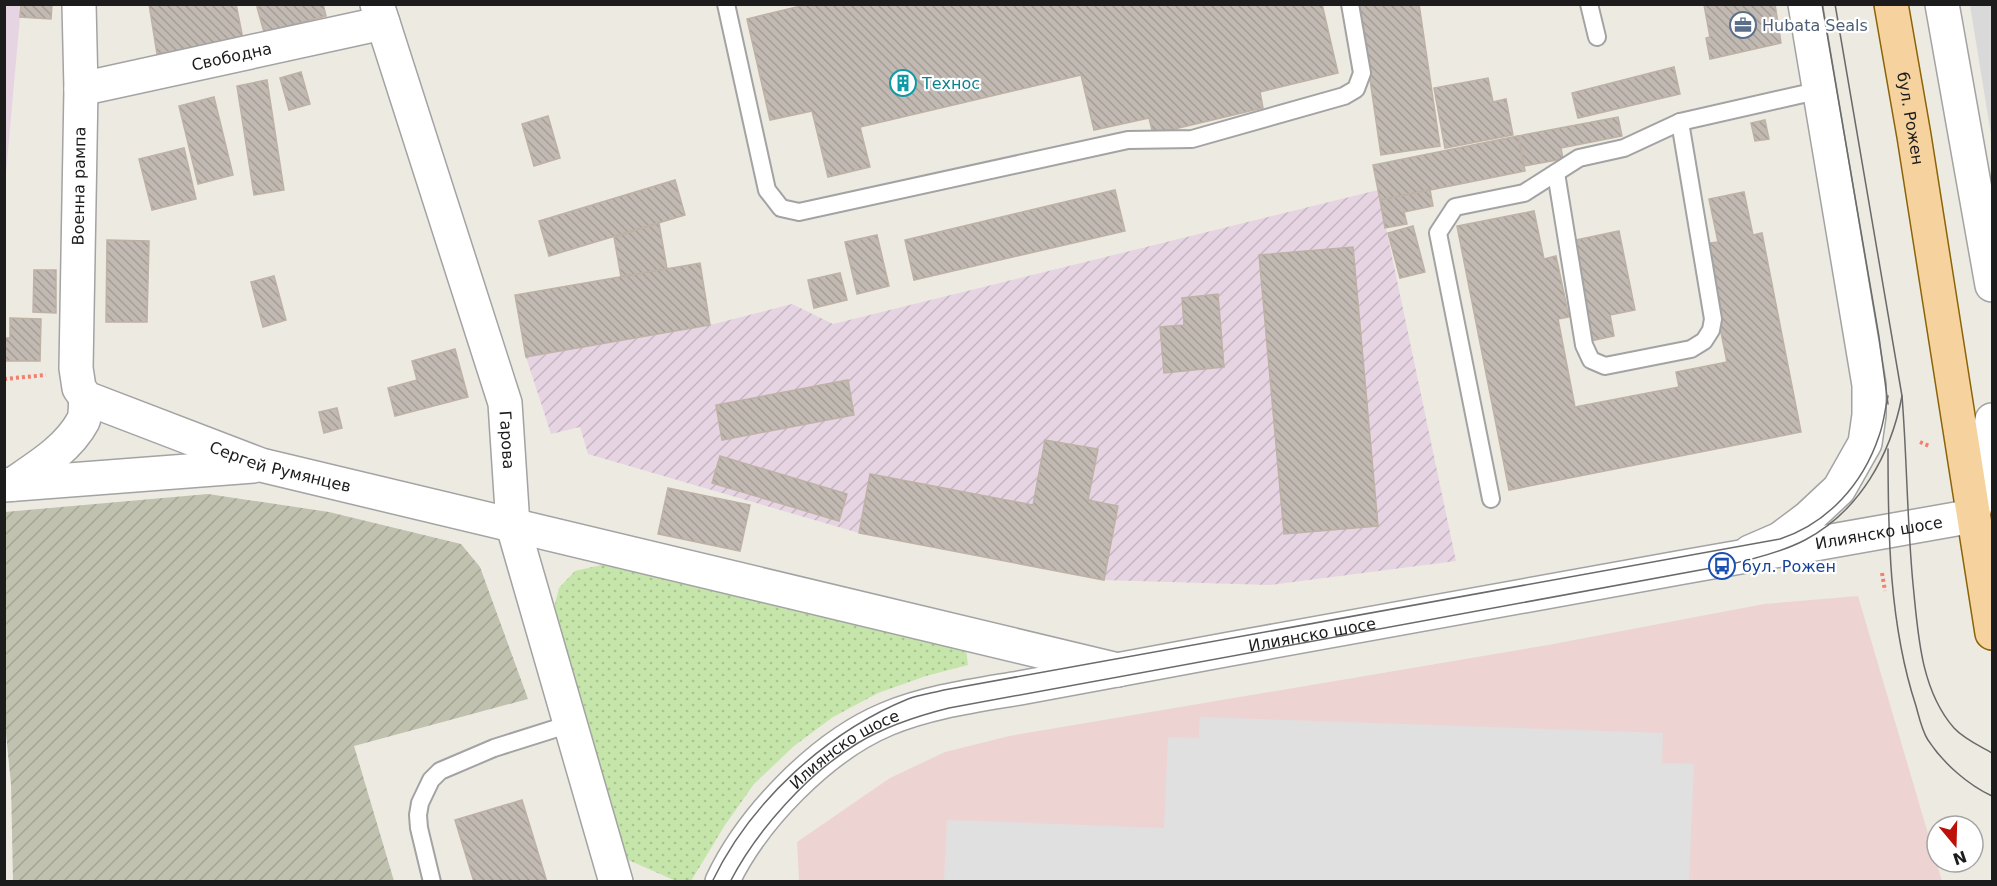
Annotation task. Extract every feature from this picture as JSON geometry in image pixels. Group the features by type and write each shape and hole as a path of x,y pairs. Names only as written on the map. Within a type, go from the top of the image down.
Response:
{"main road":[{"name":"бул. Рожен","path":"1891,4 1992,633"}],"street":[{"name":"Военна рампа","path":"8,485 52,456 84,420 69,380 81,89 80,4"},
{"path":"1730,559 1780,539 1808,518 1839,489 1865,443 1869,415 1869,385 1805,4"},
{"path":"1942,4 1979,124 1992,285"},
{"name":"Свободна","path":"81,89 380,14"},
{"name":"Гарова","path":"380,14 505,403 513,526 616,882"},
{"name":"Сергей Румянцев","path":"69,380 261,465 1118,670"},
{"name":"бул. Рожен","path":"1973,516 1992,420"},
{"path":"8,485 261,465"},
{"name":"Илиянско шосе","path":"722,882 745,843 770,810 823,757 877,724 915,708 1973,516"}],"lane":[{"path":"726,4 767,190 781,208 799,212 1128,140 1192,138 1344,96 1356,89 1362,73 1350,4"},
{"path":"1589,4 1597,37"},
{"path":"1491,499 1438,233 1455,207 1524,194 1579,158 1624,148 1680,122 1821,90"},
{"path":"1556,173 1584,345 1591,360 1605,366 1691,349 1704,341 1711,330 1713,319 1680,122"},
{"path":"432,882 418,815 420,803 431,780 440,771 494,748 570,724"}],"path":[{"path":"4,379 69,380"},
{"path":"1920,442 1929,446"},
{"path":"1882,573 1885,591"}],"shaded area":[{"path":"5,5 21,5 5,184"},
{"path":"1970,5 1992,5 1992,141"},
{"path":"1378,190 1456,561 1270,585 1104,580 859,533 588,454 580,427 551,434 526,357 710,325 792,304 833,324"},
{"path":"208,494 329,512 461,544 480,567 528,699 354,746 394,881 13,881 11,784 4,714 5,512"},
{"path":"1858,596 1925,823 1925,874 1940,874 1942,881 799,882 797,842 890,778 945,752 1009,736 1548,645 1764,604"},
{"path":"1200,717 1663,733 1662,763 1694,764 1689,881 944,881 947,820 1164,828 1168,737 1199,738"}],"green space":[{"path":"606,564 966,649 968,665 926,676 878,693 833,717 794,746 754,784 725,825 691,881 676,881 626,859 553,612 559,588 575,571"}],"building":[{"path":"21,4 52,4 51,19 20,17"},
{"path":"149,4 236,4 243,39 157,54"},
{"path":"266,4 323,4 326,16 264,32 257,7"},
{"name":"Технос","path":"809,4 1322,4 1338,73 1260,92 1263,108 1153,134 1149,118 1094,130 1081,75 860,127 870,167 828,177 812,111 770,120 747,19"},
{"path":"1359,4 1419,4 1440,146 1381,155"},
{"path":"1775,4 1781,43 1710,59 1706,38 1710,37 1704,5"},
{"path":"1674,67 1680,94 1578,118 1572,93"},
{"path":"301,72 310,104 289,110 280,78"},
{"path":"1488,78 1493,102 1506,99 1513,135 1445,148 1434,88"},
{"path":"267,80 284,190 254,195 237,86"},
{"path":"214,97 233,175 198,184 179,106"},
{"path":"548,116 560,158 534,166 522,124"},
{"path":"1618,117 1622,136 1561,148 1563,159 1524,166 1518,136"},
{"path":"1765,120 1769,139 1755,141 1751,123"},
{"path":"1518,136 1525,171 1380,200 1373,165"},
{"path":"184,148 196,199 152,210 139,159"},
{"path":"675,180 685,215 549,256 539,221"},
{"path":"1115,190 1125,231 914,280 905,240"},
{"path":"1430,190 1433,206 1404,212 1407,224 1385,228 1380,200"},
{"path":"1744,192 1753,235 1762,233 1801,432 1509,490 1457,226 1534,211 1544,259 1556,256 1569,317 1558,319 1575,407 1679,387 1676,372 1727,362 1703,244 1718,242 1709,199"},
{"path":"659,223 667,269 621,277 614,237"},
{"path":"1413,226 1425,272 1400,278 1388,233"},
{"path":"1619,231 1635,310 1610,315 1614,336 1590,341 1571,241"},
{"path":"877,235 889,286 857,294 845,242"},
{"path":"107,240 149,241 147,322 106,322"},
{"path":"1353,247 1378,526 1284,534 1259,255"},
{"path":"700,263 710,325 526,357 515,295"},
{"path":"34,270 56,270 56,313 33,312"},
{"path":"840,273 847,300 814,308 808,280"},
{"path":"274,276 286,320 263,327 251,282"},
{"path":"1218,294 1224,367 1164,373 1160,327 1184,325 1182,298"},
{"path":"10,318 41,319 40,361 4,361 4,338 10,338"},
{"path":"455,349 468,397 395,416 388,388 417,380 412,361"},
{"path":"848,380 854,415 722,440 716,405"},
{"path":"337,408 342,428 324,433 319,412"},
{"path":"1045,440 1098,449 1088,500 1118,506 1104,580 859,533 870,474 1033,505"},
{"path":"720,456 847,494 839,521 712,483"},
{"path":"668,488 750,505 740,551 658,534"},
{"path":"522,800 547,882 474,882 455,820"}],"tram line":[{"path":"1822,4 1879,337 1888,404"},
{"path":"1835,4 1902,396 1911,560 1919,640 1927,678 1943,713 1958,732 1992,753"},
{"path":"712,882 747,824 794,773 820,750 849,730 908,699 944,690 1780,539 1797,532 1828,512 1853,485 1872,454 1879,436 1888,396"},
{"path":"730,882 741,862 769,823 803,786 839,755 858,743 914,718 949,708 1722,566 1786,549 1825,528 1857,497 1870,479 1890,439 1902,396"},
{"path":"1888,449 1890,546 1895,611 1907,675 1921,724 1934,749 1949,765 1965,780 1992,796"}],"place":[{"name":"Hubata Seals","path":"1743,25"},
{"name":"Технос","path":"903,83"},
{"name":"бул. Рожен","path":"1722,566"}]}
